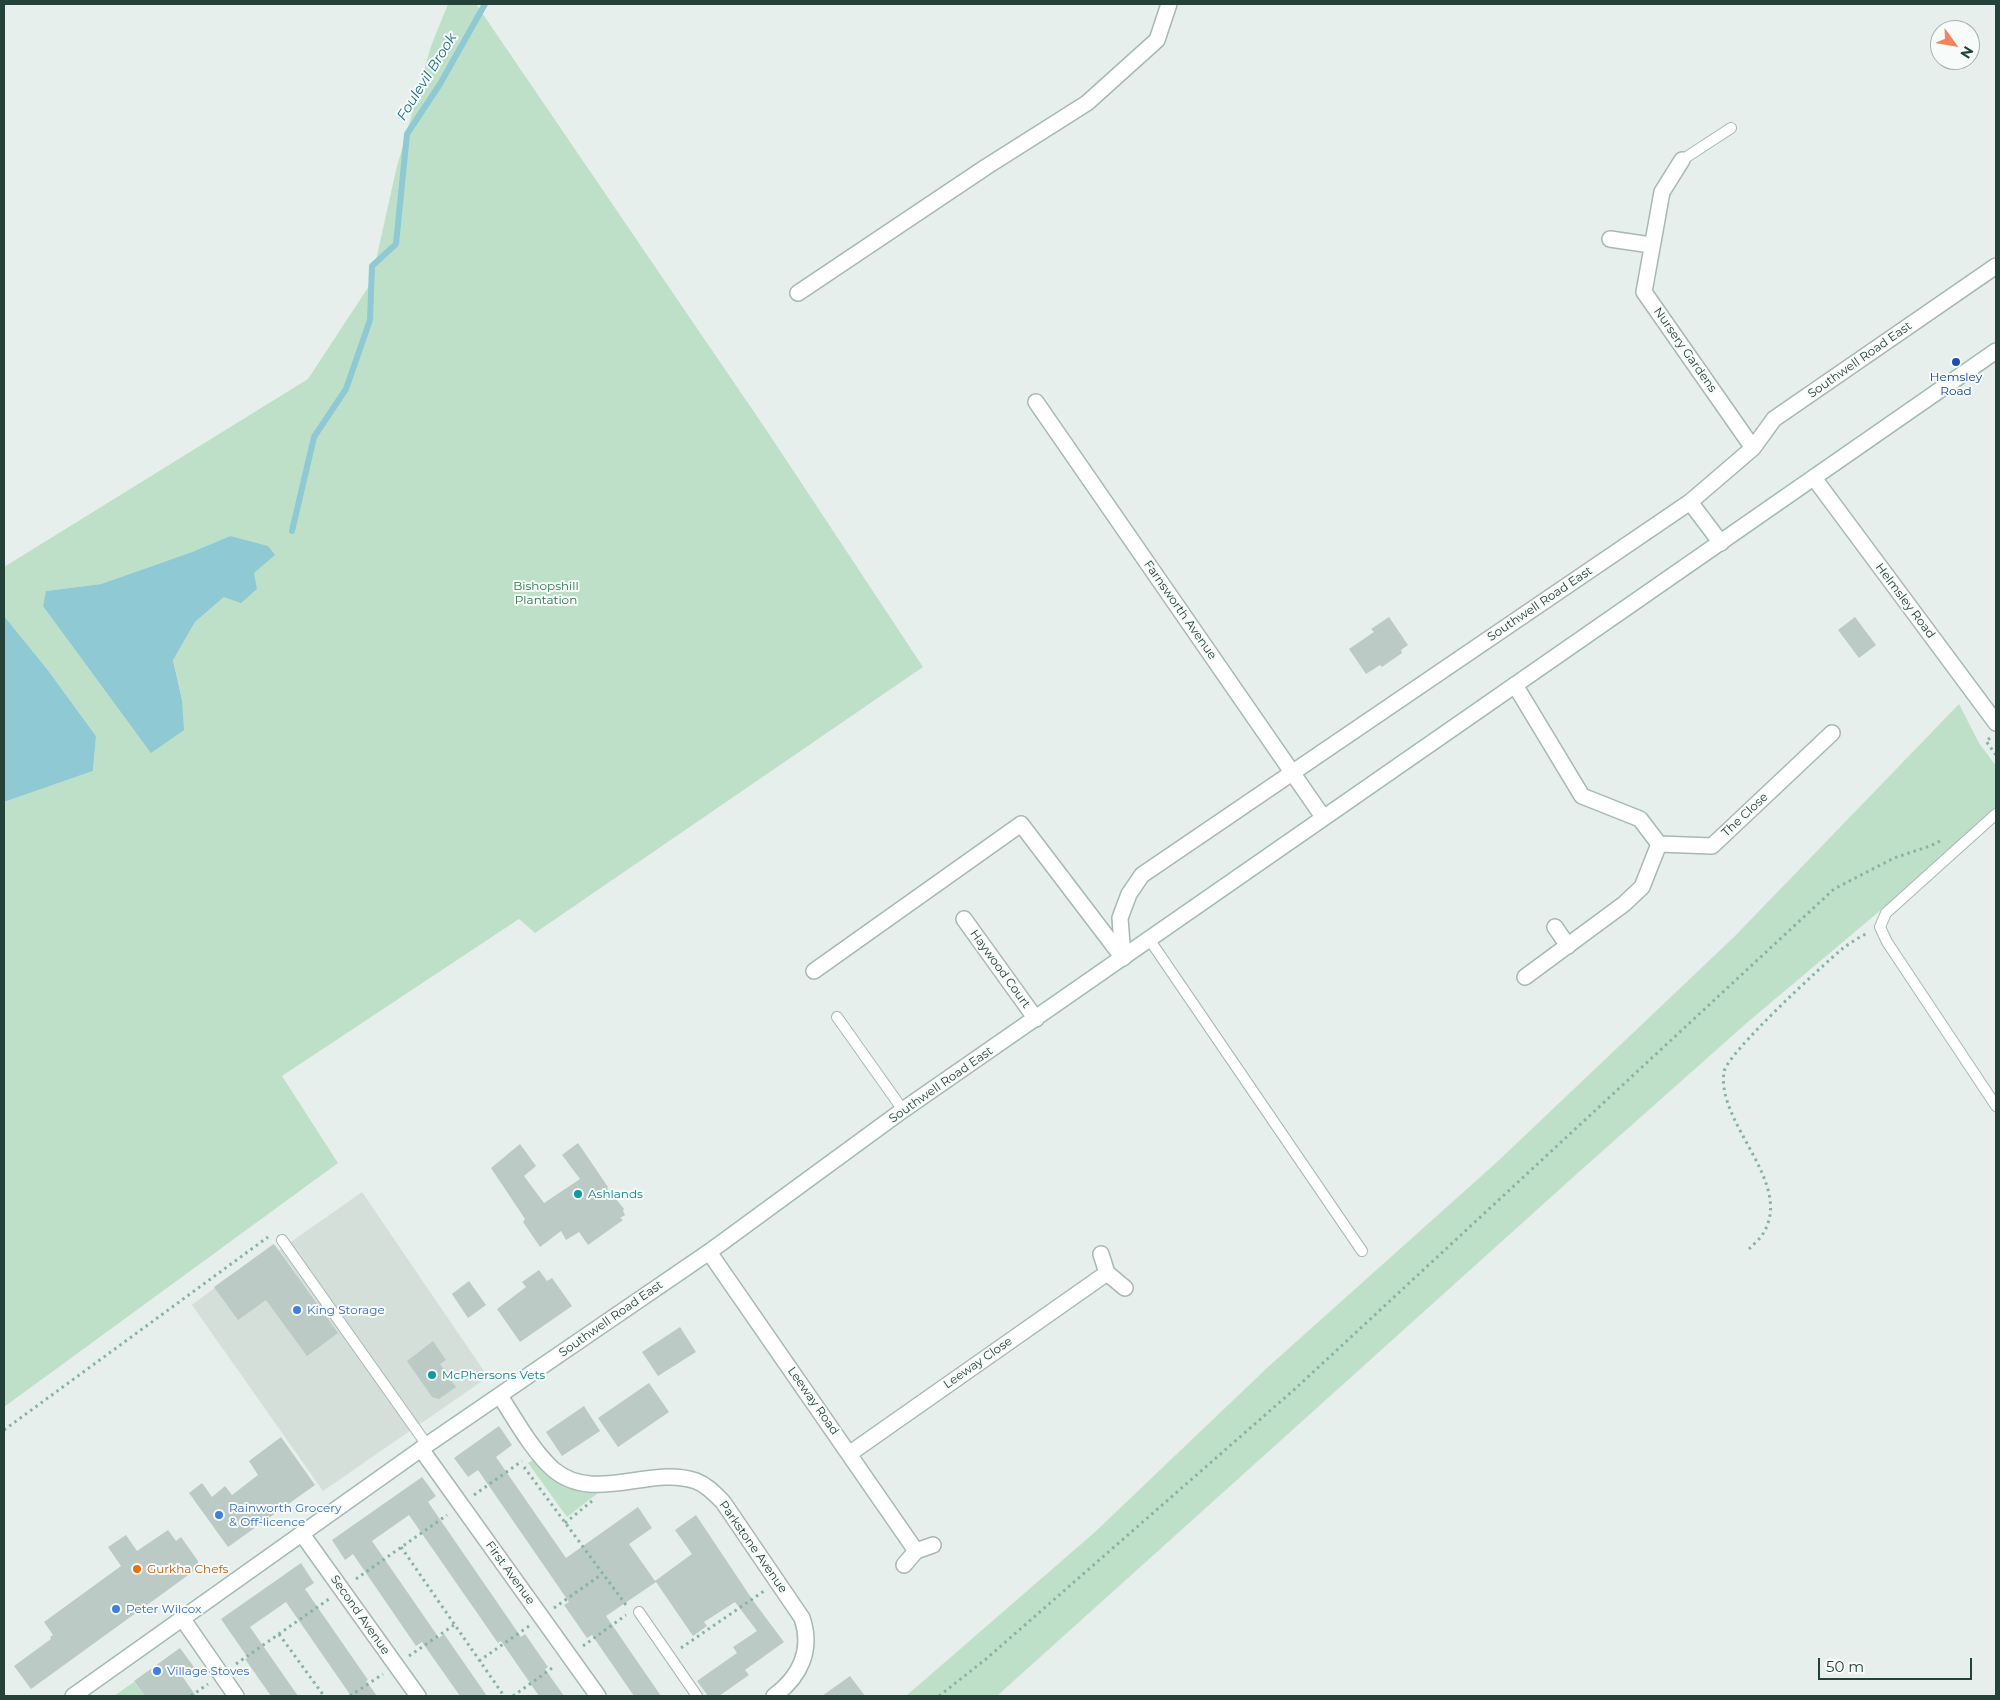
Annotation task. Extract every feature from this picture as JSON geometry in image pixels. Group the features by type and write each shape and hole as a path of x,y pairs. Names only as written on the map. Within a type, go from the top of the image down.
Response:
{"street":[{"path":"798,293 986,167 1087,103 1156,40 1169,4"},
{"name":"Nursery Gardens","path":"1682,160 1662,192 1644,292 1753,448"},
{"path":"1610,239 1651,245"},
{"name":"Southwell Road East","path":"1123,958 1120,918 1129,894 1142,874 1690,502 1753,448 1774,420 1996,266"},
{"name":"Southwell Road East","path":"73,1696 424,1447 709,1252 903,1110 1996,352"},
{"name":"Farnsworth Avenue","path":"1036,402 1323,818"},
{"name":"Helmsley Road","path":"1814,478 1996,723"},
{"path":"1690,502 1721,543"},
{"path":"1515,685 1582,796 1640,819 1659,844 1642,887 1624,904 1525,977"},
{"name":"The Close","path":"1659,844 1712,846 1832,733"},
{"path":"814,971 1021,824 1123,958"},
{"name":"Haywood Court","path":"964,920 1036,1019"},
{"path":"1555,927 1568,946"},
{"name":"Leeway Road","path":"709,1252 916,1551"},
{"path":"1101,1254 1107,1273 1125,1288"},
{"name":"Leeway Close","path":"849,1454 1107,1273"},
{"name":"Parkstone Avenue","path":"500,1396 537,1451 554,1470 573,1480 595,1485 681,1478 697,1482 711,1490 723,1502 802,1618 805,1628 804,1659 798,1673 786,1688 774,1696"},
{"name":"First Avenue","path":"424,1447 461,1505 598,1696"},
{"name":"Second Avenue","path":"302,1534 418,1696"},
{"path":"904,1565 916,1551 933,1545"},
{"path":"182,1618 236,1696"}],"lane":[{"name":"Nursery Gardens","path":"1682,160 1731,128"},
{"path":"1996,814 1886,913 1880,927 1887,942 1996,1106"},
{"path":"1149,939 1362,1251"},
{"path":"837,1017 903,1110"},
{"path":"282,1240 424,1447"},
{"path":"639,1612 697,1696"}],"path":[{"path":"1986,741 1996,755"},
{"path":"939,1696 993,1652 1296,1388 1834,889 1894,858 1930,846 1944,839"},
{"path":"1749,1248 1764,1233 1772,1211 1766,1182 1735,1120 1725,1093 1724,1070 1751,1036 1843,948 1880,927"},
{"path":"4,1430 276,1231 282,1240"},
{"path":"190,1696 537,1451"},
{"path":"521,1462 631,1612 639,1612"},
{"path":"401,1547 504,1696"},
{"path":"669,1656 777,1582"},
{"path":"279,1634 324,1696"}],"shaded area":[{"path":"362,1192 488,1377 323,1491 192,1305 273,1244 278,1251"}],"green space":[{"name":"Bishopshill Plantation","path":"448,4 476,4 767,431 923,667 535,933 519,919 282,1076 338,1163 4,1407 4,802 93,771 96,736 47,669 4,616 4,567 308,379 371,283 396,170 431,46","holes":["230,536 224,597 195,622 173,659 182,700 46,591 101,584 192,552"]},
{"path":"1959,704 1979,743 1996,766 1996,807 1951,851 1749,1021 997,1696 906,1696 1095,1532 1268,1367 1497,1162 1735,936"},
{"path":"534,1459 548,1475 561,1485 577,1490 598,1493 567,1517 528,1463"},
{"path":"134,1682 145,1696 114,1696"}],"water":[{"path":"230,536 268,546 275,555 254,573 257,589 241,603 224,597 195,622 173,660 182,700 184,730 151,753 43,606 46,591 101,584 192,552"},
{"path":"4,616 47,669 96,736 93,771 4,802"}],"building":[{"path":"1389,617 1408,645 1401,650 1402,653 1382,667 1380,665 1366,674 1349,649 1374,632 1371,629"},
{"path":"1855,617 1876,645 1859,658 1838,630"},
{"name":"Ashlands","path":"578,1143 607,1188 624,1209 625,1215 620,1218 623,1220 588,1245 579,1232 566,1240 561,1231 540,1247 523,1222 525,1219 491,1168 520,1144 536,1166 524,1176 544,1203 580,1179 562,1155"},
{"name":"King Storage","path":"274,1244 338,1333 307,1356 266,1300 238,1320 214,1287"},
{"path":"539,1270 547,1281 552,1278 572,1306 520,1342 497,1309 526,1287 522,1282"},
{"path":"469,1281 486,1305 468,1318 452,1294"},
{"path":"680,1327 696,1352 658,1376 642,1352"},
{"name":"McPhersons Vets","path":"433,1341 446,1360 440,1364 456,1387 439,1399 432,1397 407,1361"},
{"path":"649,1383 669,1412 618,1447 598,1418"},
{"path":"584,1406 600,1431 562,1456 546,1432"},
{"path":"499,1426 512,1445 496,1457 566,1558 638,1507 652,1528 629,1544 655,1581 692,1554 675,1530 696,1515 754,1602 784,1642 745,1670 749,1675 719,1696 708,1696 697,1681 737,1653 733,1647 757,1631 735,1602 704,1622 707,1626 693,1636 656,1582 606,1616 661,1696 634,1696 592,1635 587,1638 564,1605 569,1602 478,1470 468,1477 454,1458"},
{"path":"281,1437 315,1485 228,1547 189,1493 202,1483 212,1497 225,1486 232,1495 258,1475 249,1461"},
{"path":"422,1477 436,1496 428,1502 521,1637 525,1634 548,1667 545,1669 564,1696 539,1696 501,1641 498,1643 409,1515 372,1541 439,1638 444,1634 487,1696 460,1696 422,1642 416,1646 353,1554 345,1560 332,1540"},
{"path":"168,1530 176,1541 181,1537 198,1561 198,1568 31,1689 14,1666 51,1639 50,1637 53,1635 44,1622 121,1566 108,1547 126,1535 137,1551"},
{"path":"301,1563 314,1583 305,1589 377,1696 351,1696 286,1602 250,1627 298,1696 271,1696 245,1659 248,1658 221,1619"},
{"path":"180,1648 194,1667 182,1676 196,1696 145,1696 134,1681"},
{"path":"850,1676 865,1696 822,1696"}],"waterway":[{"name":"Foulevil Brook","path":"292,531 314,437 346,389 370,320 372,266 396,244 407,134 440,84 485,4"}],"place":[{"name":"Hemsley Road","path":"1956,362"},
{"name":"Ashlands","path":"578,1194"},
{"name":"King Storage","path":"297,1310"},
{"name":"McPhersons Vets","path":"432,1375"},
{"name":"Rainworth Grocery & Off-licence","path":"219,1515"},
{"name":"Gurkha Chefs","path":"137,1569"},
{"name":"Peter Wilcox","path":"116,1609"},
{"name":"Village Stoves","path":"157,1671"}]}
